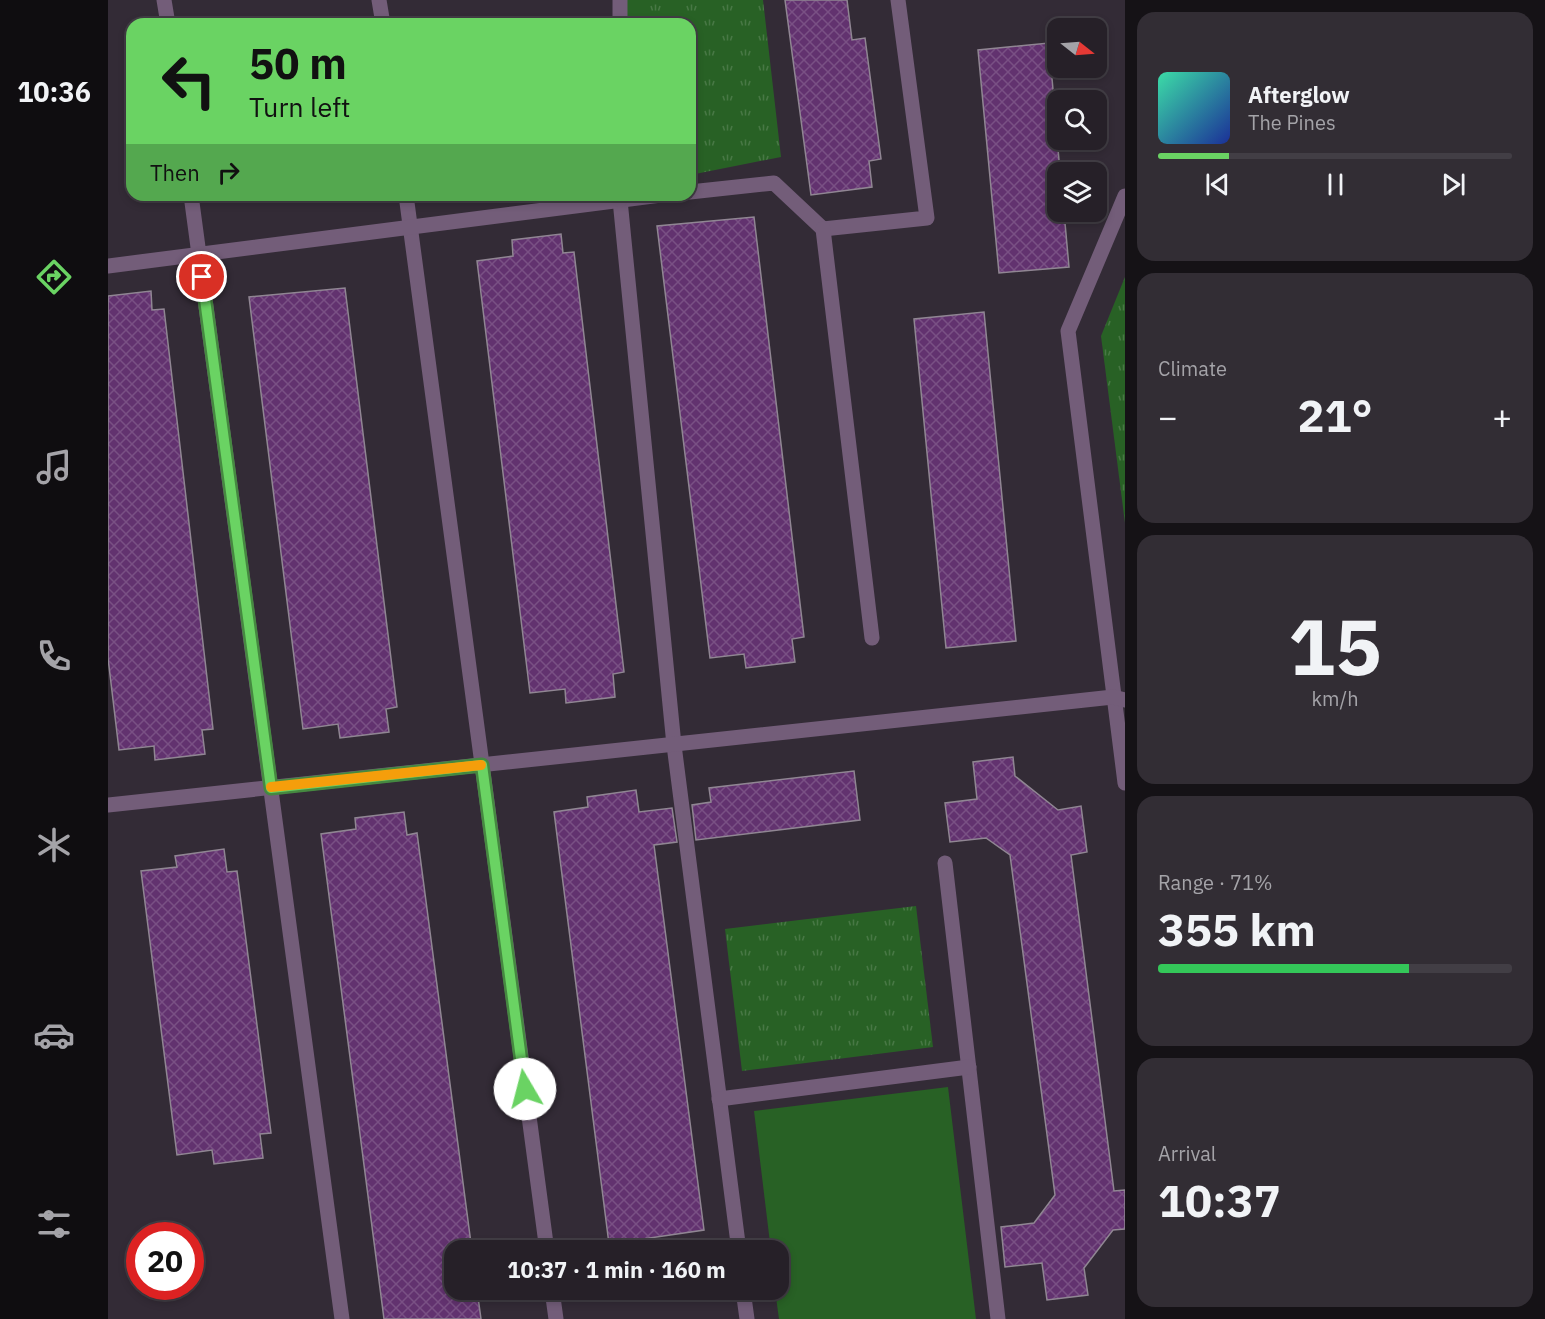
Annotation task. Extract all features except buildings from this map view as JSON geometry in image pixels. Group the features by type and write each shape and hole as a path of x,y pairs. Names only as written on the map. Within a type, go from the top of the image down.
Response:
{"street":[{"path":"164,0 167,18"},
{"path":"380,0 382,18"},
{"path":"620,0 620,18"},
{"path":"823,229 927,218 898,0"},
{"path":"696,191 774,183 823,229 872,638"},
{"path":"1125,196 1068,331 1119,698 1125,783"},
{"path":"192,201 342,1319"},
{"path":"407,201 546,1240"},
{"path":"108,266 592,201"},
{"path":"620,201 674,744 738,1240"},
{"path":"108,805 1119,698"},
{"path":"945,864 998,1319"},
{"path":"719,1099 969,1068"},
{"path":"553,1300 556,1319"},
{"path":"744,1300 747,1319"}],"green space":[{"path":"619,0 763,0 781,157 696,174 696,18 622,18"},
{"path":"1125,277 1125,523 1101,336"},
{"path":"916,906 933,1047 742,1071 725,929"},
{"path":"948,1087 976,1319 779,1319 776,1300 789,1300 789,1240 770,1240 754,1111"}],"slow traffic":[{"path":"271,787 481,765"}],"route":[{"path":"202,277 271,788 482,765 525,1089"}]}
